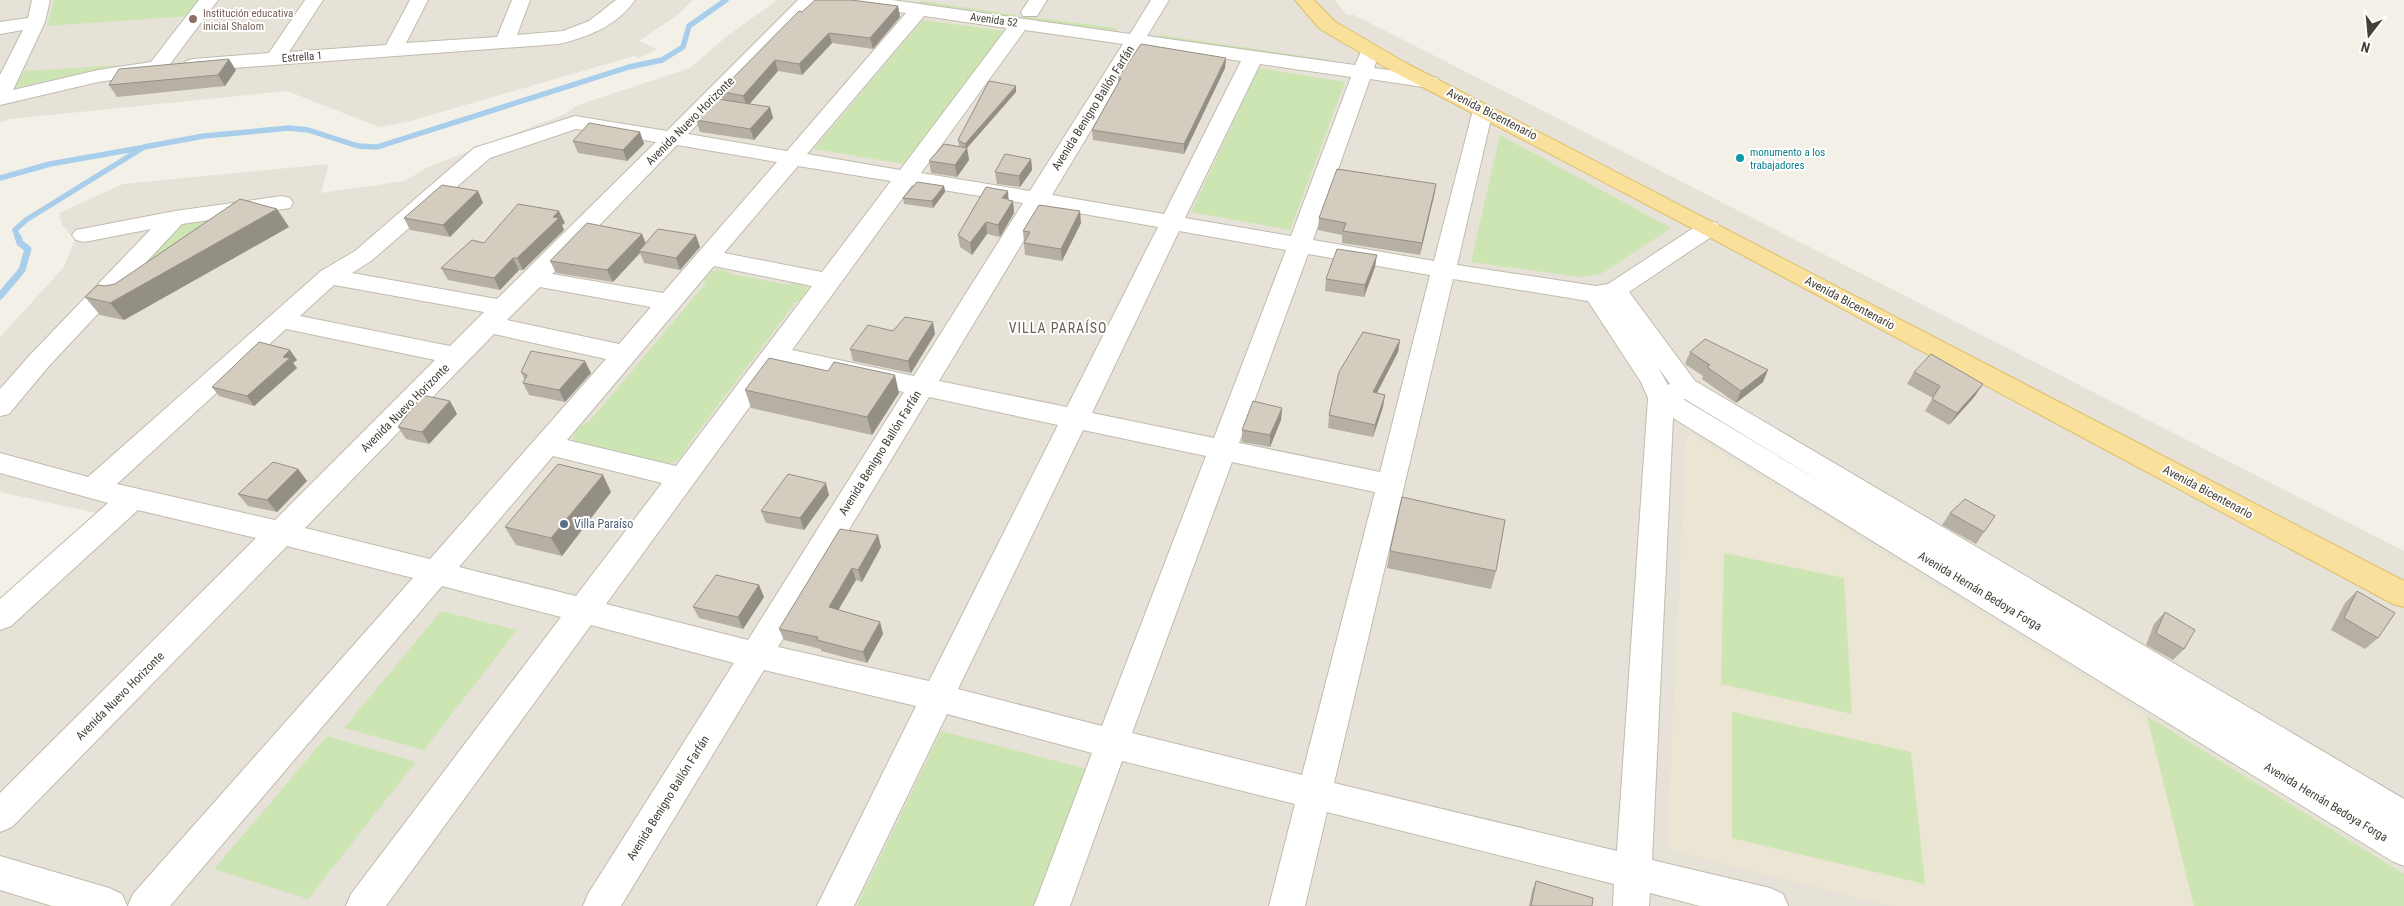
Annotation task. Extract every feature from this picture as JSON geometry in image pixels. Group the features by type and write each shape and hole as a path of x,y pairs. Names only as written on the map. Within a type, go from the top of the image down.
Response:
{"main road":[{"name":"Avenida Bicentenario","path":"1304,0 1318,18 1366,62 1397,66 1430,82 2404,596"}],"street":[{"path":"0,98 36,22 41,0"},
{"path":"157,68 209,0"},
{"path":"275,59 314,0"},
{"path":"393,50 419,0"},
{"path":"505,42 522,0"},
{"name":"Estrella 1","path":"0,98 98,76 157,68 564,37 582,31 604,20 626,0"},
{"name":"Avenida Nuevo Horizonte","path":"0,816 809,0"},
{"name":"Avenida 52","path":"853,0 1029,12 1139,34 1366,62"},
{"name":"Avenida Benigno Ballón Farfán","path":"601,906 1160,0"},
{"path":"146,906 547,444 791,158 931,5 1029,12"},
{"path":"364,906 584,609 684,478 827,281 907,177 1029,12"},
{"path":"0,28 36,22"},
{"path":"1139,34 1253,57 1366,62 1430,82"},
{"path":"835,906 936,697 1253,57"},
{"path":"1052,906 1111,743 1300,245 1366,62"},
{"path":"1287,906 1483,110"},
{"path":"93,489 329,276 363,256 444,183 482,153 575,122 1037,199 1443,270 1605,292 1709,228"},
{"path":"84,235 175,218 282,203"},
{"path":"205,236 245,208"},
{"path":"0,407 175,218"},
{"path":"706,257 827,281"},
{"path":"76,323 157,268"},
{"path":"329,276 496,316 624,354"},
{"path":"533,278 668,302"},
{"path":"1605,292 1654,380 1674,393 1631,906"},
{"path":"282,320 456,356"},
{"path":"772,355 921,388 1224,449 1390,485"},
{"name":"Avenida Hernán Bedoya Forga","path":"1674,393 2404,818"},
{"name":"Avenida Hernán Bedoya Forga","path":"1674,393 2404,849"},
{"path":"547,444 684,478"},
{"path":"0,463 93,489 282,533 584,609 755,655 936,697 1111,743 1633,870 1770,906"},
{"path":"0,617 134,498"},
{"path":"0,873 110,906"}],"shaded area":[{"path":"0,0 693,0 676,16 639,41 657,49 639,58 634,56 407,122 379,127 287,91 10,119 0,123"},
{"path":"777,0 1335,0 1347,15 1354,15 2404,551 2404,906 0,906 0,603 101,514 0,492 0,337 64,267 75,239 62,225 59,213 123,184 329,164 321,193 405,181 428,167 565,114 578,105 690,68 726,37"},
{"path":"1693,435 2404,874 2404,906 1890,906 1667,849 1686,436"}],"green space":[{"path":"54,0 202,0 190,16 47,26"},
{"path":"921,1 1017,15 1014,19 918,5"},
{"path":"1023,16 1117,28 1114,33 1019,20"},
{"path":"923,20 1004,31 904,164 814,149"},
{"path":"1161,35 1337,61 1335,65 1158,39"},
{"path":"119,65 14,88 24,71"},
{"path":"1259,68 1345,82 1290,230 1191,212"},
{"path":"1500,135 1671,228 1601,274 1580,277 1471,262"},
{"path":"209,221 140,270 177,226 185,222"},
{"path":"722,269 732,274 789,285 792,283 806,286 808,292 804,298 795,303 688,445 682,456 673,463 664,465 579,445 573,441 576,431 589,422 706,283 704,280 712,271"},
{"path":"1724,553 1844,578 1852,714 1721,684"},
{"path":"441,611 517,630 424,750 344,728"},
{"path":"1732,712 1911,752 1925,884 1732,838"},
{"path":"2147,716 2404,874 2404,906 2194,906"},
{"path":"941,731 1087,769 1034,906 857,906"},
{"path":"327,736 416,762 308,899 214,869"}],"building":[{"path":"815,0 851,0 898,6 870,38 829,33 799,64 775,60 743,96 720,91 799,11 802,12"},
{"path":"1141,44 1226,58 1184,144 1092,130 1121,78 1118,78"},
{"path":"229,59 218,75 109,85 119,69"},
{"path":"989,81 1016,86 965,144 958,140"},
{"path":"717,99 770,107 750,129 696,120"},
{"path":"589,123 640,132 623,150 573,141"},
{"path":"944,144 967,148 955,165 929,161"},
{"path":"1005,154 1031,159 1019,176 995,172"},
{"path":"1337,169 1436,184 1422,243 1343,231 1346,223 1319,218"},
{"path":"917,182 944,186 932,201 903,198"},
{"path":"442,185 478,191 443,225 404,218"},
{"path":"986,187 1008,191 1002,198 1013,201 998,225 986,222 970,243 958,235"},
{"path":"240,199 277,209 110,303 85,297 98,285 115,284"},
{"path":"518,204 559,211 553,217 559,218 517,258 513,258 494,278 441,268 472,240 484,243"},
{"path":"1039,205 1080,211 1061,249 1024,243 1030,232 1023,231"},
{"path":"587,223 642,234 607,270 550,261"},
{"path":"658,229 696,235 676,258 639,251"},
{"path":"1337,249 1377,255 1365,285 1326,279"},
{"path":"905,317 933,322 908,361 850,349 868,325 893,331"},
{"path":"1363,332 1400,340 1373,392 1385,395 1375,425 1329,415 1339,372"},
{"path":"1705,339 1768,370 1741,391 1707,367 1710,365 1690,352"},
{"path":"259,342 290,350 283,357 290,358 247,396 212,387"},
{"path":"531,351 585,361 559,390 523,383 527,375 521,372"},
{"path":"1931,354 1983,384 1957,413 1932,399 1940,386 1914,372"},
{"path":"769,358 828,371 834,362 895,375 867,417 745,390"},
{"path":"422,395 450,401 422,432 398,427"},
{"path":"1253,401 1282,408 1270,435 1242,430"},
{"path":"273,462 298,469 267,500 238,494"},
{"path":"558,464 603,475 551,538 505,527"},
{"path":"788,474 826,483 800,518 761,511"},
{"path":"1402,497 1505,520 1496,571 1390,551"},
{"path":"1965,499 1995,516 1984,532 1950,513"},
{"path":"840,529 878,535 858,570 852,568 829,607 880,622 863,652 817,640 818,637 779,629"},
{"path":"716,575 759,585 738,617 693,607"},
{"path":"2357,591 2395,613 2378,638 2344,618"},
{"path":"2165,612 2195,630 2184,649 2156,633"},
{"path":"1536,881 1593,898 1592,906 1531,906"}],"waterway":[{"path":"18,238 15,230 26,220 144,147 204,136 290,128 308,130 358,146 377,147 629,67 662,60 683,47 689,26 726,0"},
{"path":"0,178 50,164 140,148"},
{"path":"0,296 22,270 28,249 20,243 18,237"}],"place":[{"name":"Institución educativa inicial Shalom","path":"193,19"},
{"name":"monumento a los trabajadores","path":"1740,158"},
{"name":"Villa Paraíso","path":"564,524"}],"district":[{"name":"VILLA PARAÍSO","path":"1058,328"}]}
